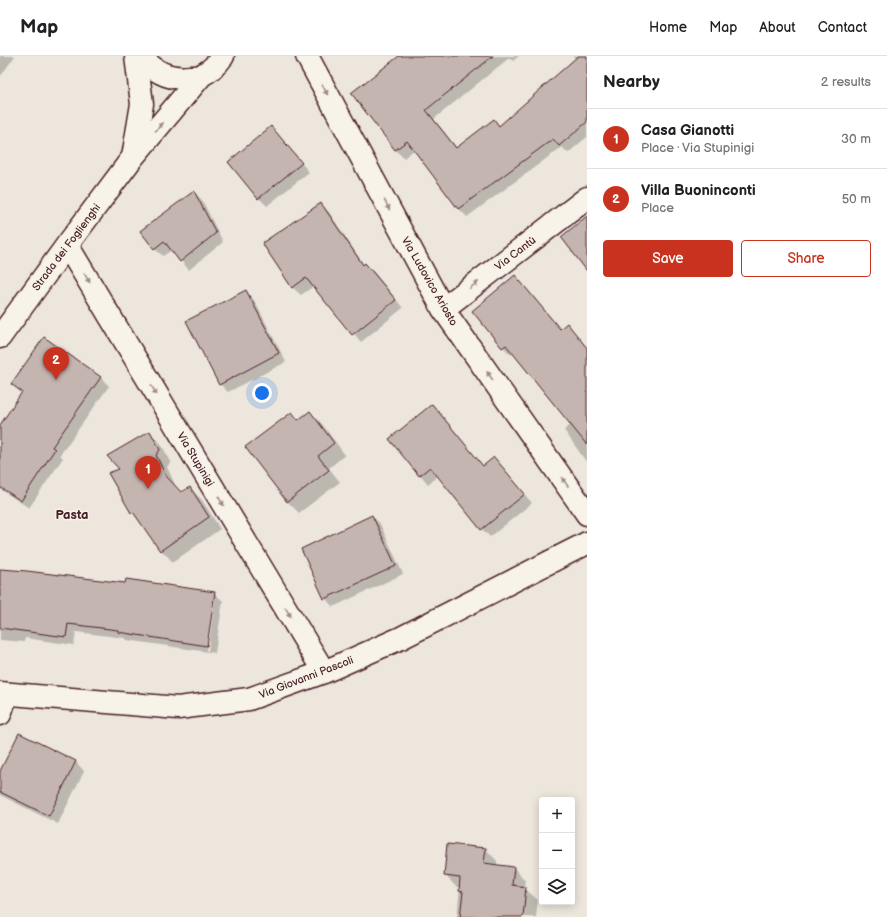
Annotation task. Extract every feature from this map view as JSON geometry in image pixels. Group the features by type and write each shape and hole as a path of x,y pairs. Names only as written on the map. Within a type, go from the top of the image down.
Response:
{"street":[{"name":"Strada dei Foglienghi","path":"133,157 142,104 136,56"},
{"path":"141,56 148,65 165,75 180,78 201,76"},
{"name":"Strada dei Foglienghi","path":"0,337 133,157 201,76 216,65 223,56"},
{"name":"Via Ludovico Ariosto","path":"307,56 443,308 587,514"},
{"name":"Via Cantù","path":"443,308 587,198"},
{"name":"Via Stupinigi","path":"67,245 324,672"},
{"name":"Via Giovanni Pascoli","path":"4,693 178,708 249,699 324,672 401,638 587,543"},
{"path":"0,714 4,693"}],"building":[{"path":"399,56 493,56 426,110 456,148 494,119 499,126 578,56 587,56 587,122 559,146 553,139 458,209 407,141 395,150 351,93"},
{"path":"271,126 302,163 258,199 228,162"},
{"path":"194,191 216,233 180,262 164,241 154,249 140,231"},
{"path":"321,203 363,265 365,263 396,300 352,335 306,278 292,288 262,243"},
{"path":"587,216 587,271 561,237"},
{"path":"515,275 560,329 567,323 587,348 587,445 506,345 502,348 472,311"},
{"path":"246,290 279,353 219,385 186,321"},
{"path":"44,337 101,377 52,447 55,449 21,501 0,487 0,425 22,392 11,384"},
{"path":"432,404 483,466 494,457 525,494 481,530 430,467 419,476 389,439"},
{"path":"310,411 334,443 318,456 329,470 287,502 245,447 292,412 298,420"},
{"path":"150,431 160,450 156,455 166,476 181,492 190,487 209,517 160,551 133,512 131,513 108,473 119,469 107,456"},
{"path":"372,515 396,566 324,599 301,549"},
{"path":"0,569 125,583 126,579 215,592 207,646 118,632 118,630 68,624 66,637 0,628"},
{"path":"19,733 76,761 49,816 0,792 0,771"},
{"path":"447,844 486,848 484,863 514,867 512,885 526,887 523,917 460,917 463,892 459,891 460,878 444,876"}],"place":[{"name":"Villa Buoninconti","path":"56,380"},
{"name":"Casa Gianotti","path":"148,489"}],"district":[{"name":"Pasta","path":"72,514"}]}
